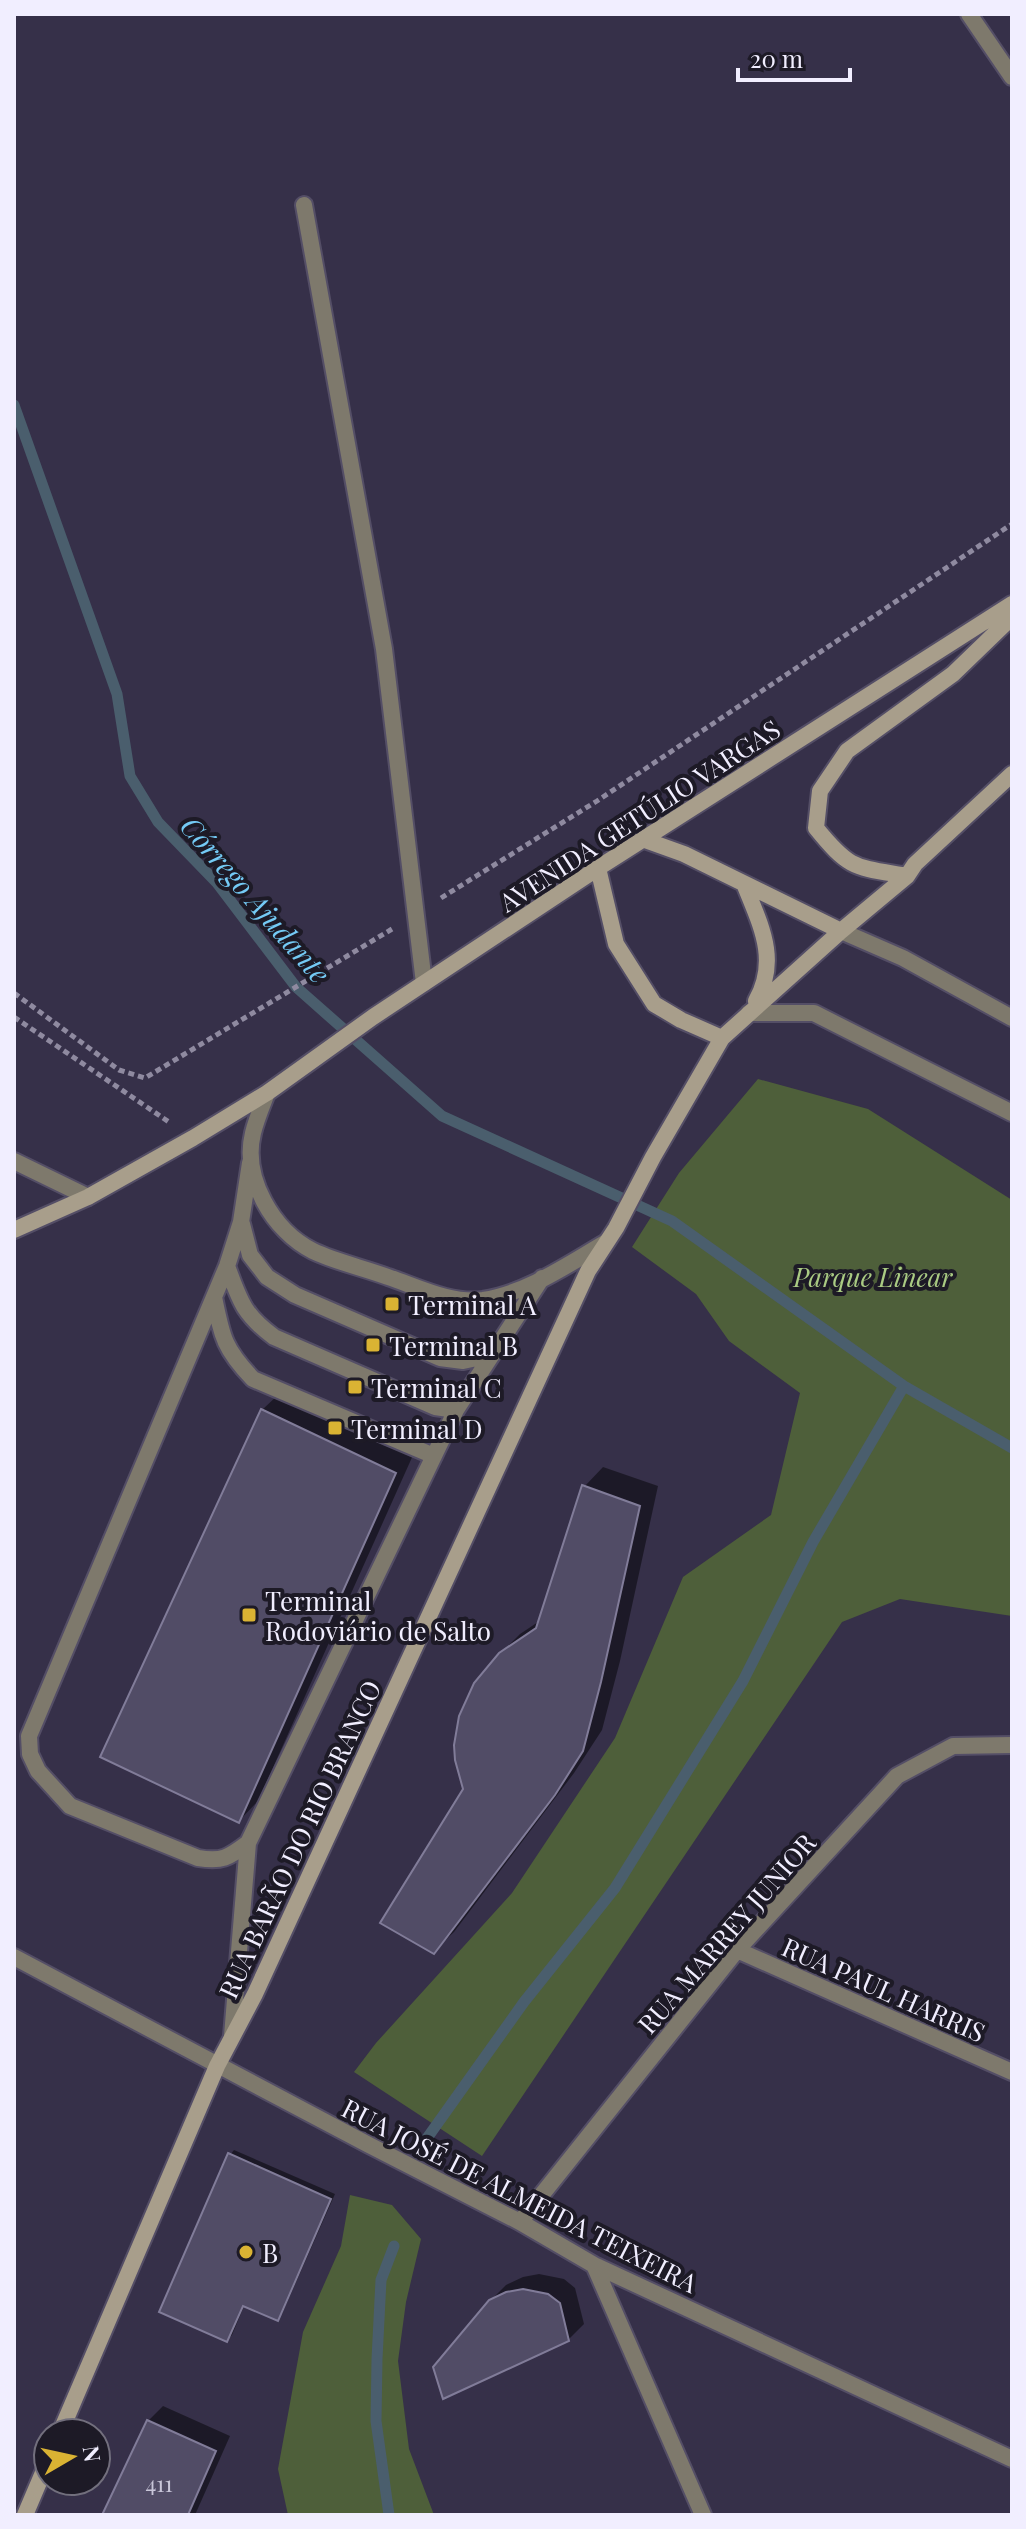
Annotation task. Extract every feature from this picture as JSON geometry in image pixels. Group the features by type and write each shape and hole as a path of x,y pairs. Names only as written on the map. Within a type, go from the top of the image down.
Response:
{"main road":[{"name":"AVENIDA GETÚLIO VARGAS","path":"14,1230 88,1197 267,1093 373,1017 598,868 1012,604"},
{"path":"907,876 857,867 837,854 816,828 820,791 847,751 953,674 1012,617"},
{"path":"598,868 616,944 654,1004 722,1038 907,876 915,864 1012,774"},
{"path":"645,840 684,854 841,931"},
{"path":"745,886 767,952 767,982 749,1013"},
{"name":"RUA BARÃO DO RIO BRANCO","path":"67,2417 217,2066 232,2042 574,1300 722,1038"}],"street":[{"path":"969,14 1012,77"},
{"path":"304,205 384,649 424,983"},
{"path":"841,931 903,958 1012,1018"},
{"path":"749,1013 814,1013 1012,1113"},
{"path":"248,1843 229,1857 217,1861 198,1858 70,1806 38,1771 30,1754 29,1736 227,1266 241,1222 252,1135 267,1093"},
{"path":"14,1161 88,1197"},
{"path":"250,1163 263,1197 287,1235 313,1251 453,1299 481,1300 510,1293 605,1243"},
{"path":"241,1222 250,1255 267,1277 295,1295 440,1358 463,1361 491,1355"},
{"path":"227,1266 241,1305 255,1323 274,1337 435,1407 456,1410"},
{"path":"232,2042 248,1843 456,1410 542,1278"},
{"path":"214,1297 222,1338 232,1358 253,1379 434,1456"},
{"name":"RUA MARREY JUNIOR","path":"520,2222 737,1950 897,1776 953,1746 1012,1745"},
{"name":"RUA PAUL HARRIS","path":"737,1950 1012,2072"},
{"name":"RUA JOSÉ DE ALMEIDA TEIXEIRA","path":"14,1957 520,2222 594,2265 1012,2459"},
{"path":"594,2265 703,2515"}],"path":[{"path":"14,993 119,1070 145,1078 279,999 597,801 1012,524"},
{"path":"14,1017 193,1138"}],"green space":[{"name":"Parque Linear","path":"758,1079 868,1109 1012,1200 1012,1616 900,1599 842,1622 482,2156 354,2072 376,2043 512,1893 615,1738 683,1577 771,1515 800,1393 729,1341 696,1294 632,1247 679,1173"},
{"path":"350,2195 392,2205 421,2239 406,2302 398,2361 409,2449 434,2515 288,2515 278,2469 303,2332 341,2246"}],"building":[{"name":"Terminal Rodoviário de Salto","path":"261,1409 396,1473 239,1823 100,1757"},
{"path":"582,1485 640,1506 583,1751 555,1795 434,1954 380,1923 463,1789 454,1745 459,1716 474,1683 499,1653 536,1628"},
{"name":"B","path":"228,2153 331,2199 278,2321 243,2306 227,2342 159,2312"},
{"path":"523,2289 548,2294 560,2303 569,2341 443,2399 433,2367 489,2300"},
{"path":"147,2420 216,2451 188,2515 102,2515"}],"waterway":[{"name":"Córrego Ajudante","path":"14,405 117,694 130,776 158,822 217,883 296,987 442,1116 672,1221 904,1386 1012,1448"},
{"path":"425,2141 524,2002 615,1888 743,1681 813,1542 904,1386"},
{"path":"389,2515 376,2421 377,2359 381,2280 394,2246"}],"place":[{"name":"Terminal A","path":"392,1304"},
{"name":"Terminal B","path":"373,1345"},
{"name":"Terminal C","path":"355,1387"},
{"name":"Terminal D","path":"335,1428"},
{"name":"Terminal Rodoviário de Salto","path":"249,1615"},
{"name":"B","path":"246,2252"}]}
